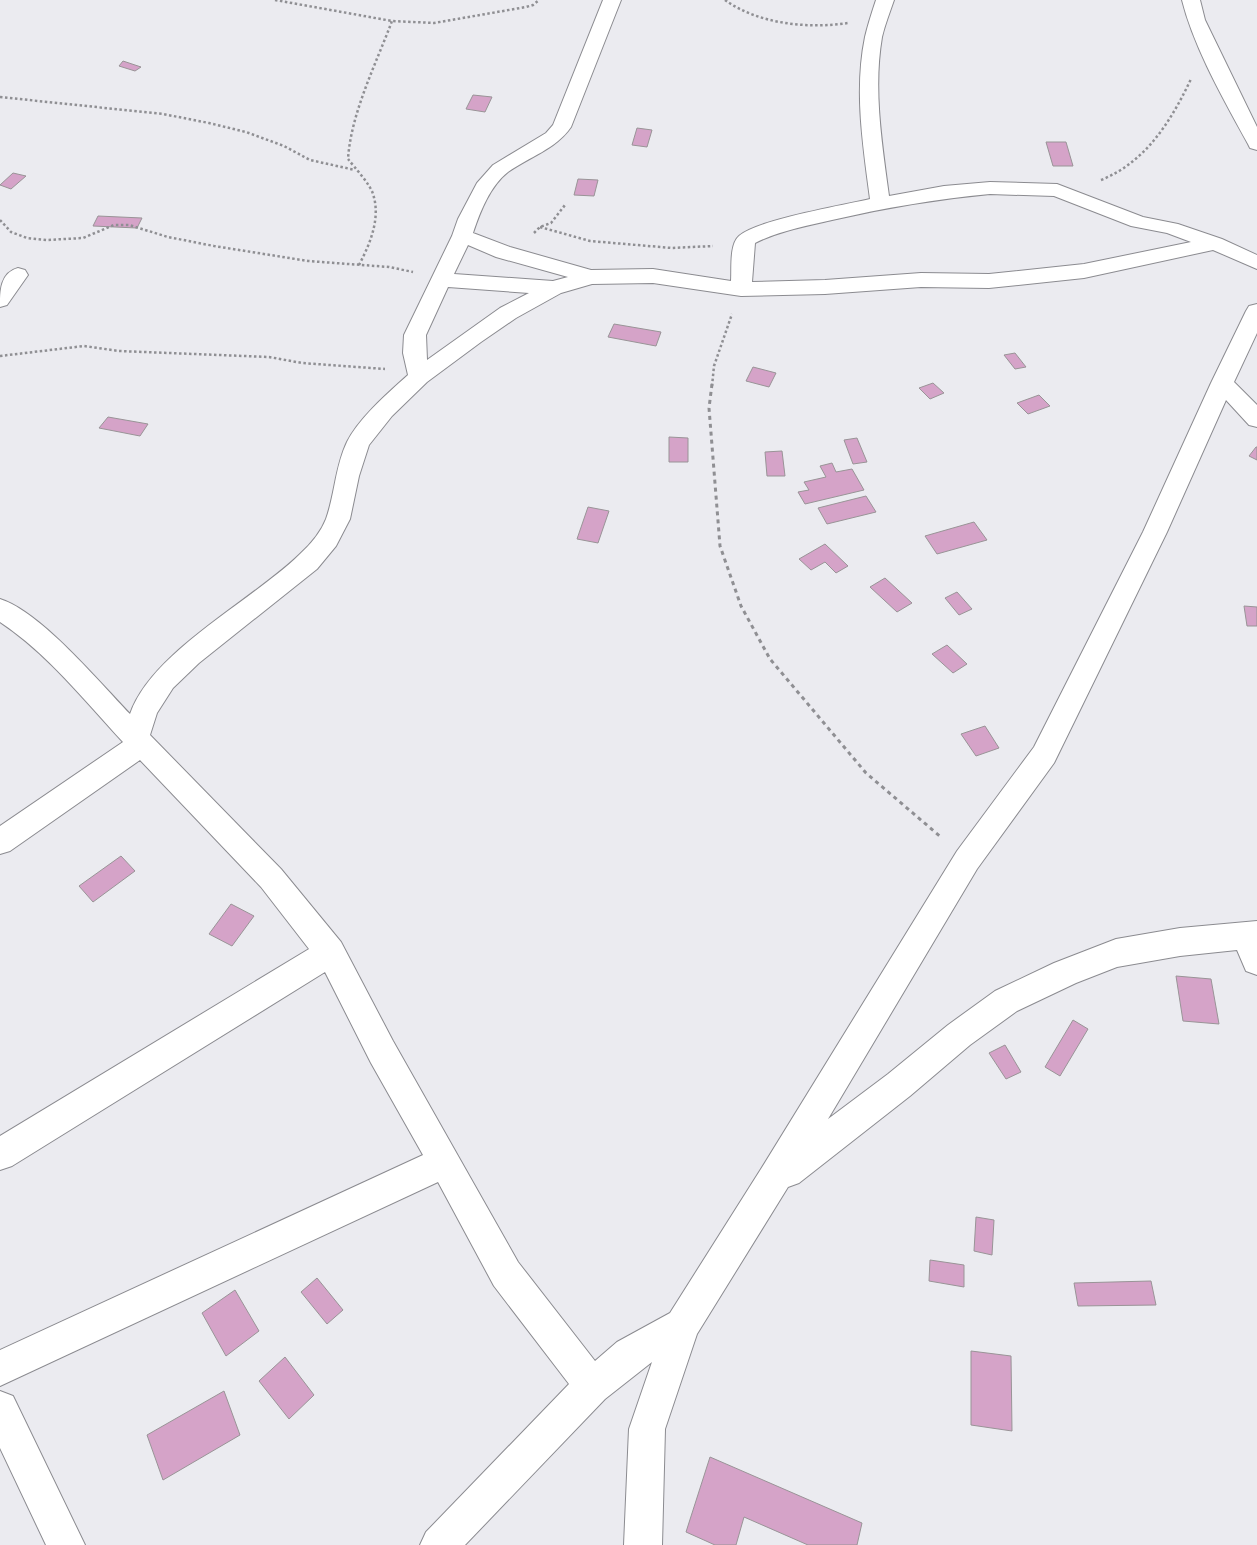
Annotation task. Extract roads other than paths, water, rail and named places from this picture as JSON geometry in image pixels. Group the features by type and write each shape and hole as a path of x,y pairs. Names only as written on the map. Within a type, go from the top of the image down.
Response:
{"street":[{"path":"419,374 414,353 415,335 484,187 500,169 553,137 562,127 612,0"},
{"path":"880,203 872,136 870,79 872,42 885,0"},
{"path":"1191,0 1196,20 1257,144"},
{"path":"741,288 743,250 746,240 759,233 788,224 880,203 944,192 990,188 1056,190 1138,222 1171,228 1215,244 1257,263"},
{"path":"462,236 503,252 591,277"},
{"path":"0,842 139,741 145,710 164,681 190,656 308,562 327,540 338,519 347,476 358,443 384,410 419,374 508,313 554,288 591,277 653,276 741,288 825,287 920,280 989,281 1084,270 1215,244"},
{"path":"0,300 18,275"},
{"path":"440,280 554,288"},
{"path":"643,1545 647,1429 682,1325 774,1181 967,860 1044,755 1156,532 1222,383 1257,311"},
{"path":"1222,383 1257,419"},
{"path":"0,609 23,624 67,665 271,878 330,952 382,1052 506,1274 592,1386"},
{"path":"774,1181 1006,1001 1065,973 1116,953 1180,942 1253,943"},
{"path":"0,1154 330,952"},
{"path":"0,1368 445,1162"},
{"path":"439,1545 592,1386 630,1356 682,1325"},
{"path":"0,1409 66,1545"}]}
